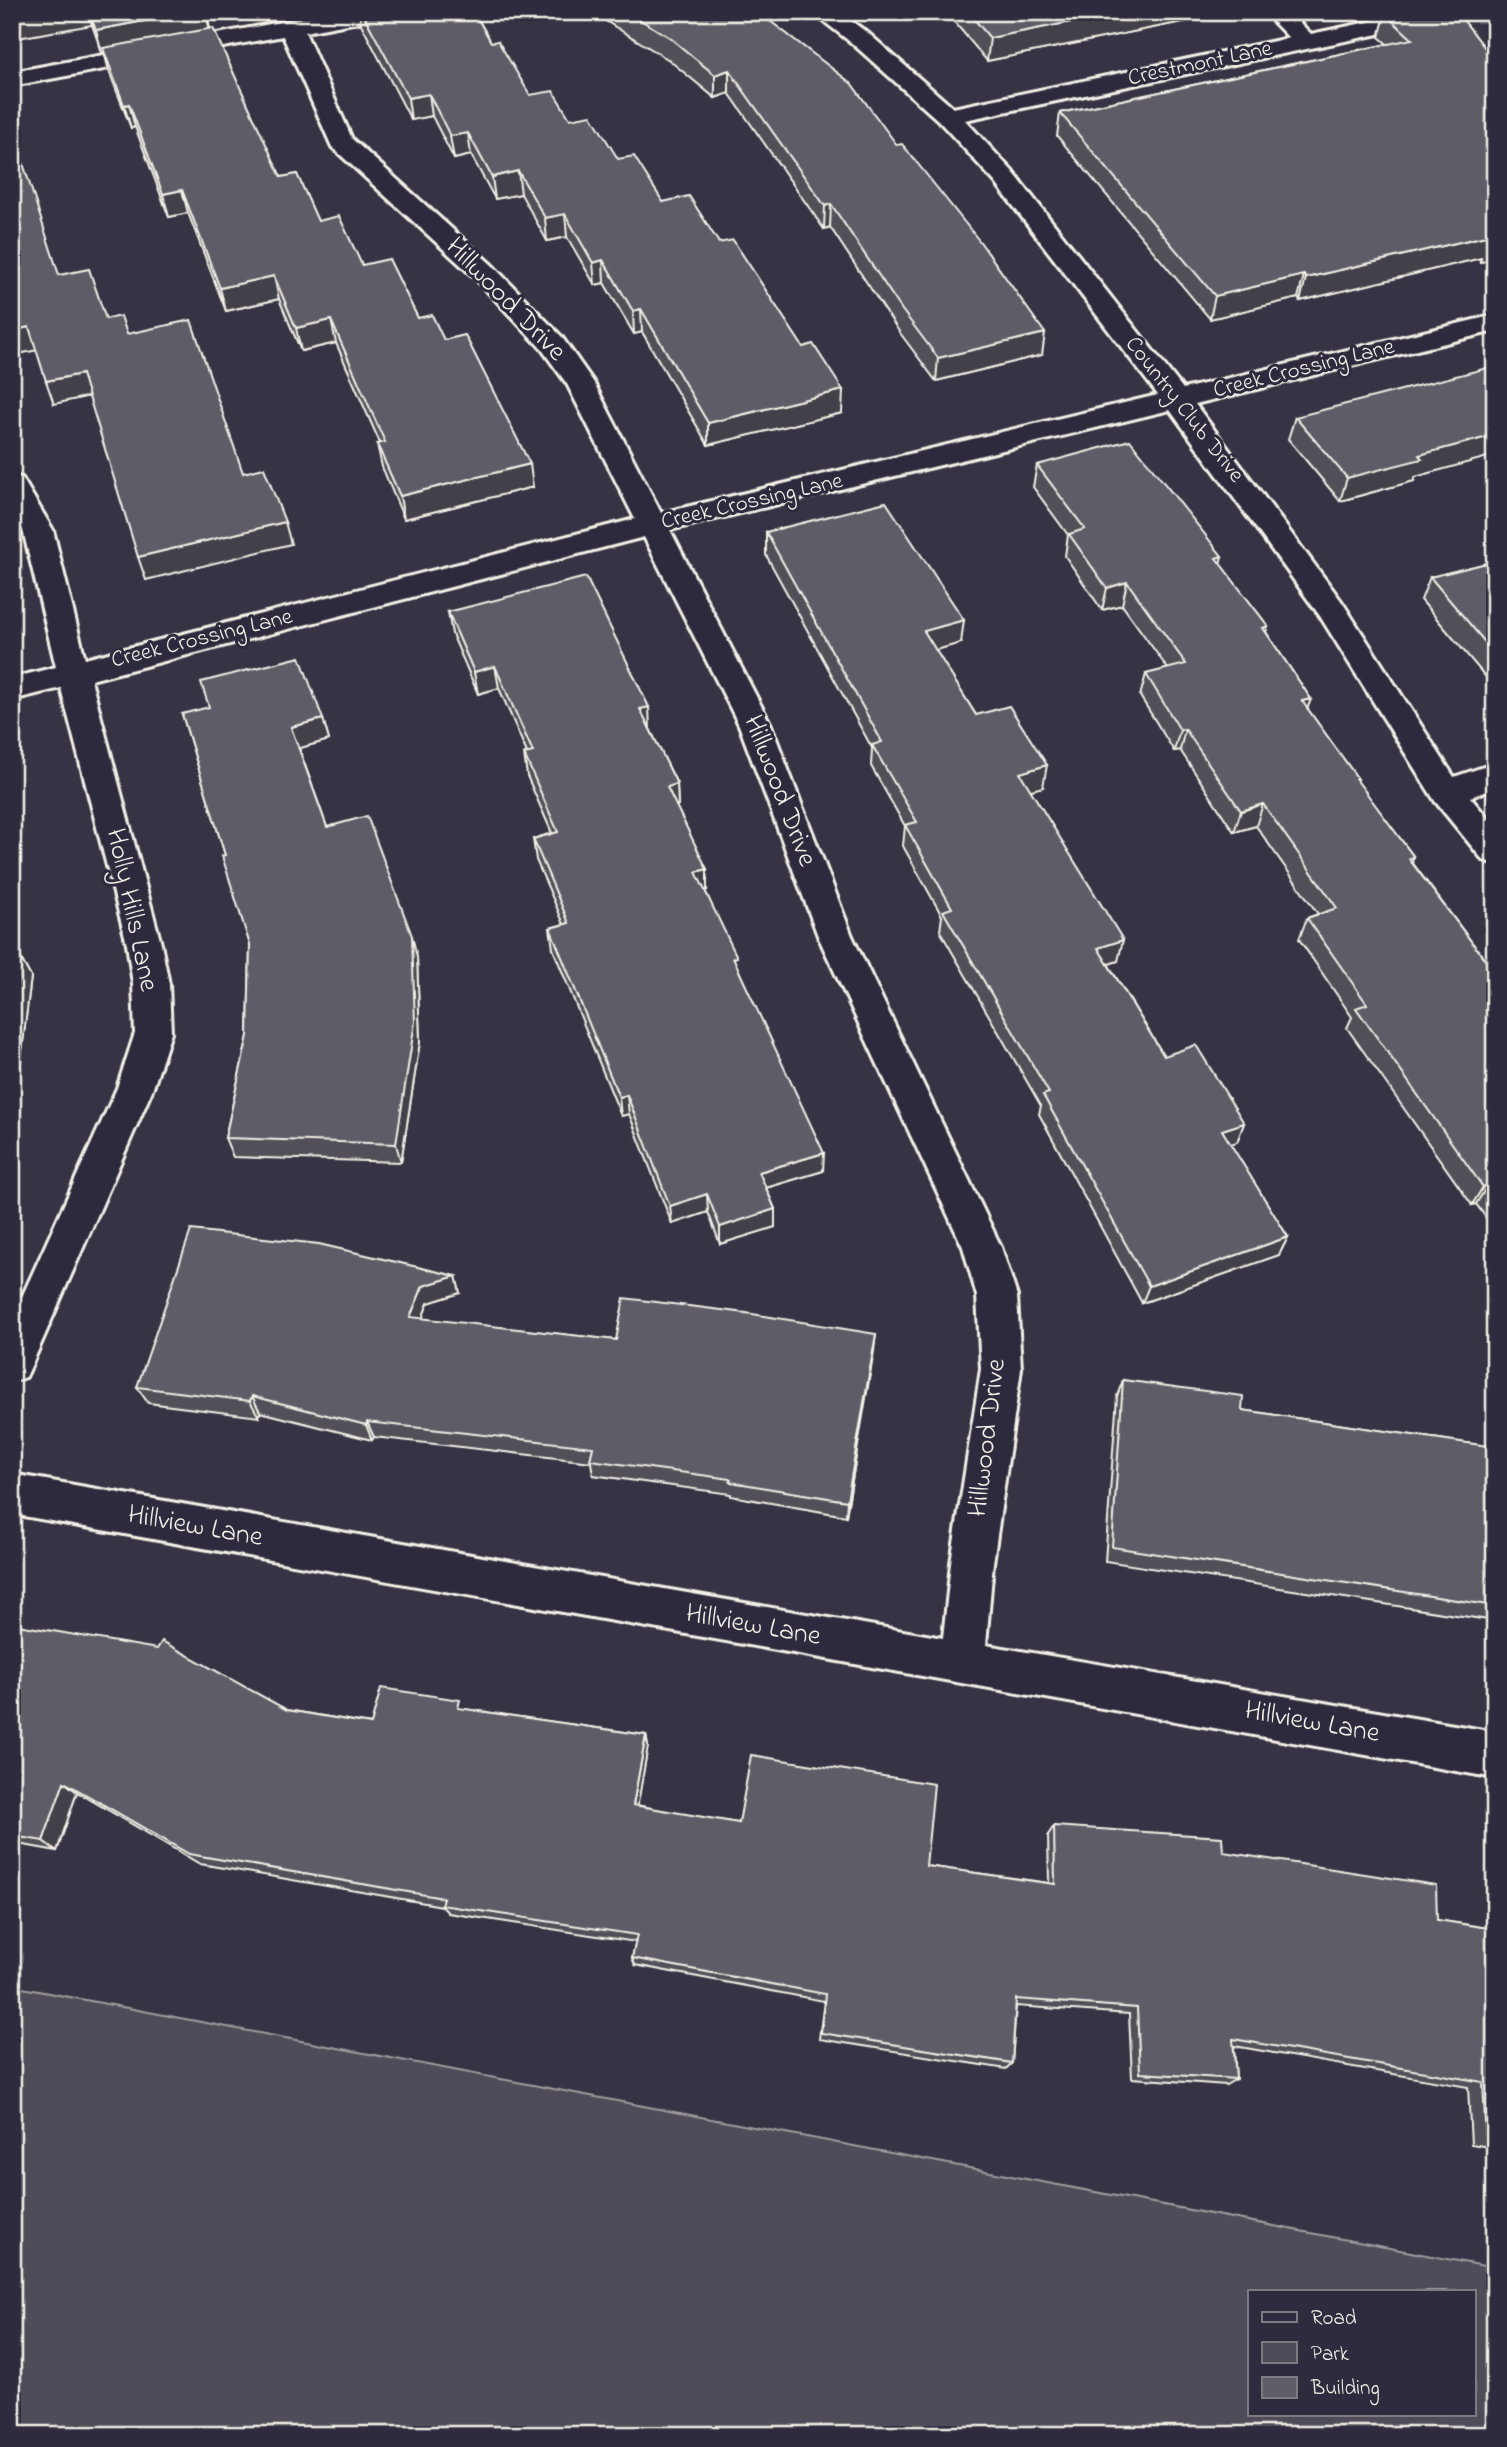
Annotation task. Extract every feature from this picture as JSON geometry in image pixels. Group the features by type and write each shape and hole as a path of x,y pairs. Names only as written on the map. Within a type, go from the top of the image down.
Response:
{"street":[{"path":"12,79 374,12"},
{"name":"Country Club Drive","path":"823,12 861,39 948,116 1003,177 1211,444 1331,609 1447,792 1495,851"},
{"path":"1275,12 1306,42"},
{"name":"Crestmont Lane","path":"948,116 1451,12"},
{"name":"Hillwood Drive","path":"291,27 341,142 483,271 551,342 580,383 652,526 717,645 755,725 835,936 977,1235 996,1296 1001,1369 972,1563 962,1663"},
{"name":"Creek Crossing Lane","path":"12,689 652,526 1495,323"},
{"name":"Holly Hills Lane","path":"12,485 38,530 145,944 151,984 153,1033 135,1088 12,1364"},
{"path":"1447,792 1495,775"},
{"name":"Hillview Lane","path":"12,1494 1495,1755"}],"green space":[{"path":"12,1986 1495,2268 1495,2435 12,2435"}],"building":[{"path":"89,12 192,12 96,30"},
{"path":"362,12 474,12 491,42 498,41 530,95 553,91 570,119 591,115 618,159 634,156 663,202 689,196 719,243 733,240 803,347 813,344 843,390 708,423 641,309 633,311 603,260 593,263 565,214 545,218 518,171 492,177 468,133 450,136 429,94 408,98"},
{"path":"627,12 758,12 851,83 897,145 902,144 981,243 1045,333 938,358 902,310 831,204 825,206 729,70 715,75 669,37"},
{"path":"968,12 1121,12 990,38"},
{"path":"1457,12 1495,61 1495,238 1488,239 1494,234 1306,278 1304,275 1215,296 1060,113 1412,39 1385,14"},
{"path":"213,28 281,177 297,174 318,221 339,216 362,265 389,259 418,318 432,315 444,340 465,335 530,464 400,496 377,444 385,442 331,320 296,328 274,276 220,288 182,190 163,194 129,104 124,105 103,48"},
{"path":"12,129 59,275 89,269 106,319 121,316 127,334 191,320 243,473 264,468 285,522 138,557 82,374 46,381 29,327 12,331"},
{"path":"1495,366 1495,435 1419,455 1422,459 1347,478 1295,417"},
{"path":"1130,440 1222,556 1216,558 1268,626 1263,628 1311,699 1302,701 1414,857 1409,859 1495,973 1495,1195 1488,1185 1483,1187 1356,1008 1367,1004 1307,918 1337,908 1263,804 1241,811 1185,729 1180,730 1146,674 1186,664 1127,582 1107,588 1069,534 1085,529 1037,465"},
{"path":"886,502 964,620 924,631 976,715 1009,706 1047,765 1020,773 1123,940 1098,948 1164,1056 1196,1045 1244,1123 1222,1130 1288,1237 1149,1286 1043,1095 1049,1093 943,911 952,908 905,825 917,822 872,745 882,742 766,532"},
{"path":"1495,561 1495,654 1430,577"},
{"path":"586,577 649,707 640,709 677,784 667,787 707,869 696,872 824,1153 759,1172 775,1209 720,1227 707,1194 670,1206 627,1095 619,1097 550,928 569,923 533,839 558,832 524,754 533,752 495,666 474,672 448,612"},
{"path":"300,657 323,719 291,727 327,827 367,816 412,936 415,1022 396,1144 225,1138 248,1036 250,945 182,714 209,707 201,682"},
{"path":"12,957 20,957 12,1022"},
{"path":"191,1230 319,1244 456,1276 423,1286 410,1317 616,1340 624,1298 746,1313 876,1334 847,1501 730,1482 731,1479 590,1460 593,1447 367,1422 366,1425 252,1396 250,1401 137,1387"},
{"path":"1123,1380 1243,1396 1242,1410 1495,1447 1495,1606 1112,1547"},
{"path":"12,1624 157,1649 162,1641 287,1710 371,1724 381,1688 460,1700 458,1708 646,1735 633,1805 739,1823 751,1755 934,1784 926,1866 1055,1884 1054,1826 1222,1837 1223,1852 1436,1885 1437,1920 1495,1929 1495,2142 1486,2140 1483,2082 1233,2039 1236,2079 1140,2073 1137,2008 1016,1999 1012,2063 821,2033 825,1994 632,1958 637,1935 441,1905 443,1898 189,1854 64,1782 43,1841 12,1836"}]}
